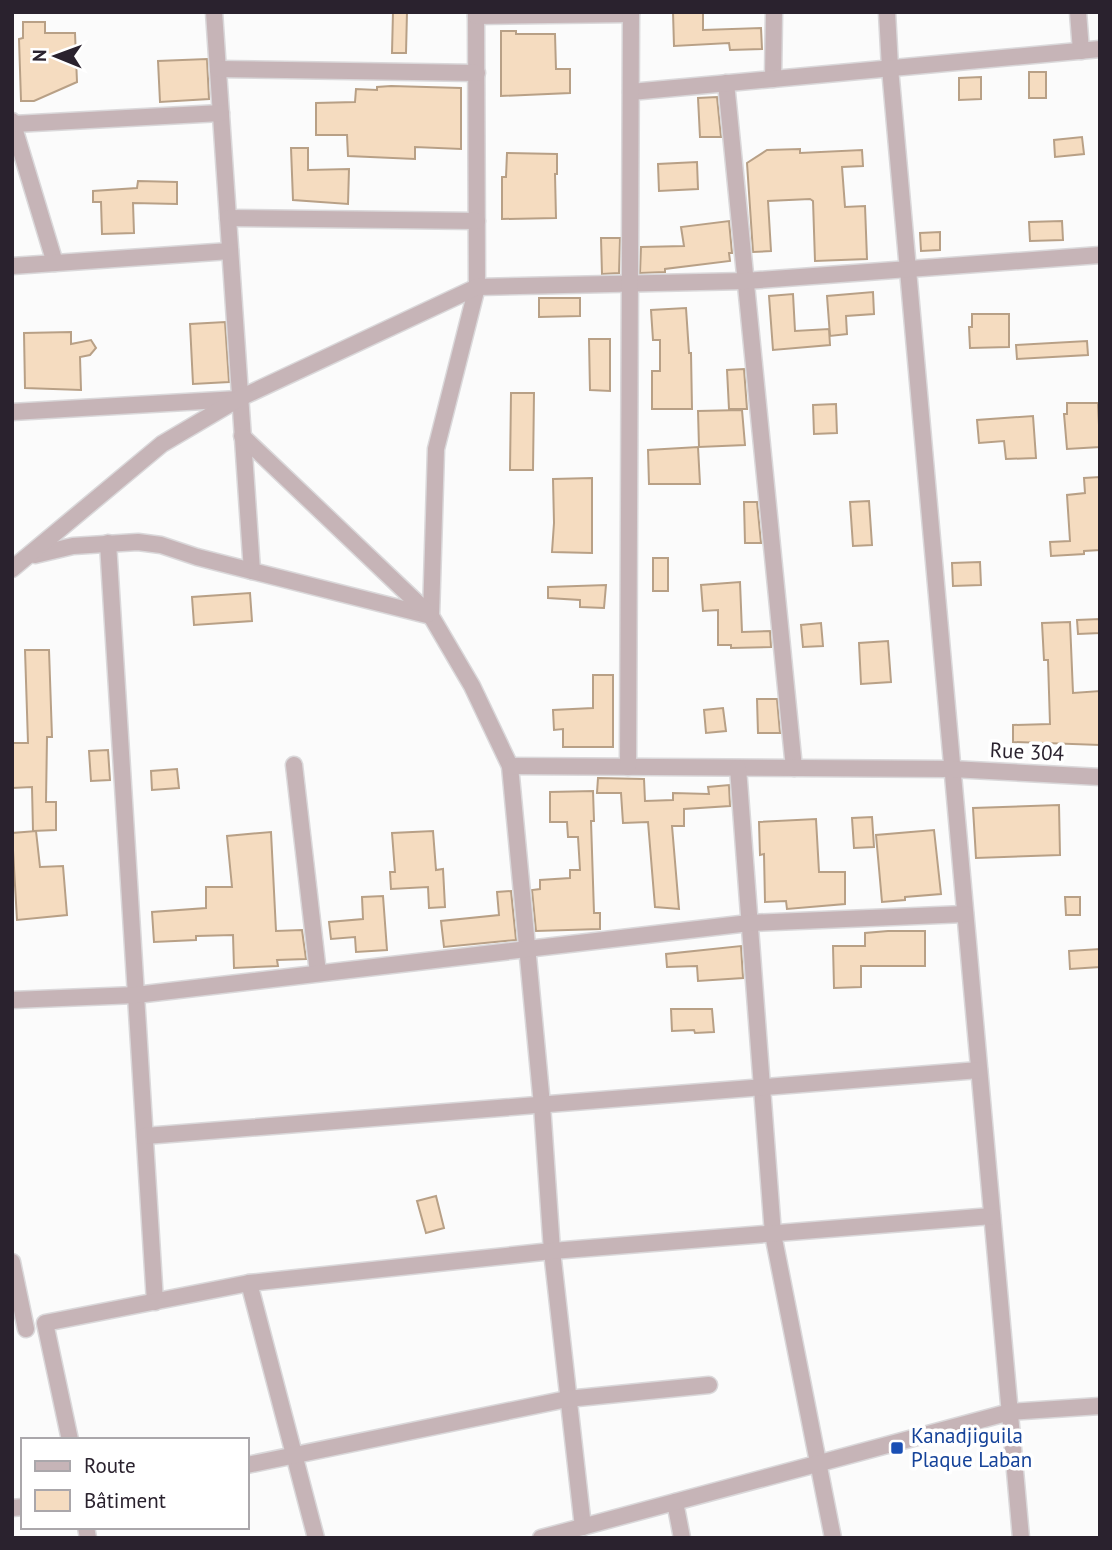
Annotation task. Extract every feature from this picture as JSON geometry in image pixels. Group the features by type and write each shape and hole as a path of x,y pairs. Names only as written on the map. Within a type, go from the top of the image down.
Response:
{"street":[{"path":"214,12 252,571"},
{"path":"773,79 774,12"},
{"path":"887,12 1021,1538"},
{"path":"1078,12 1081,51"},
{"path":"431,615 436,449 477,287 476,14 631,13 628,767"},
{"path":"631,92 1100,49"},
{"path":"218,69 477,73"},
{"path":"726,83 794,768"},
{"path":"55,263 13,123 221,113"},
{"path":"228,218 477,221"},
{"path":"12,266 230,251"},
{"path":"12,569 162,444 240,398 477,287 745,281 1100,255"},
{"path":"12,412 240,398"},
{"path":"242,436 431,615 472,686 510,766 542,1105 552,1251 583,1527"},
{"path":"29,557 73,546 138,542 160,545 197,557 431,615"},
{"path":"108,543 155,1302"},
{"path":"294,765 318,974"},
{"name":"Rue 304","path":"510,766 952,769 1100,777"},
{"path":"737,768 773,1234 833,1538"},
{"path":"12,1000 136,995 749,923 965,914"},
{"path":"145,1136 979,1070"},
{"path":"12,1262 19,1331 45,1323 249,1283 552,1251 992,1216"},
{"path":"249,1283 316,1538"},
{"path":"45,1323 70,1438"},
{"path":"248,1465 568,1399 709,1385"},
{"path":"547,1537 1010,1412 1100,1406"},
{"path":"675,1502 682,1538"}],"building":[{"path":"393,12 407,12 406,53 392,53"},
{"path":"673,12 703,12 703,30 761,28 762,49 730,50 729,43 674,46"},
{"path":"23,22 45,22 45,33 75,33 77,82 34,101 21,101 19,39 23,38"},
{"path":"501,31 516,31 516,34 555,34 556,69 570,69 570,93 501,96"},
{"path":"207,59 209,99 160,102 158,61"},
{"path":"1029,72 1046,72 1046,98 1029,98"},
{"path":"981,77 981,99 959,100 959,78"},
{"path":"377,87 461,88 461,149 415,147 415,159 348,156 347,135 316,135 316,103 355,102 356,89 377,90"},
{"path":"717,97 721,137 700,137 698,98"},
{"path":"1082,137 1084,154 1055,157 1054,140"},
{"path":"291,148 308,148 308,170 349,169 348,204 293,200"},
{"path":"800,149 800,153 862,150 863,166 842,167 845,207 865,206 867,259 815,261 813,201 810,199 768,201 771,251 753,252 747,163 767,150"},
{"path":"507,153 557,154 556,218 502,219 502,177 506,177"},
{"path":"697,162 698,189 659,191 658,164"},
{"path":"138,181 177,182 177,204 133,203 134,233 102,234 101,202 93,202 93,191 137,188"},
{"path":"729,221 732,253 729,253 730,261 665,269 665,272 640,273 641,247 684,246 681,227"},
{"path":"1062,221 1063,240 1030,241 1029,222"},
{"path":"940,232 940,250 921,251 920,233"},
{"path":"601,238 620,238 619,273 602,274"},
{"path":"873,292 874,314 846,316 847,334 830,336 827,296"},
{"path":"793,294 795,331 829,329 830,345 773,350 769,296"},
{"path":"539,298 580,298 580,316 539,317"},
{"path":"686,308 691,353 692,409 652,409 652,371 660,371 660,340 653,340 651,310"},
{"path":"972,314 1009,314 1009,347 970,348 969,327 972,327"},
{"path":"225,322 229,382 193,384 190,324"},
{"path":"71,332 71,344 91,340 96,348 90,355 80,357 81,390 25,388 24,333"},
{"path":"589,339 610,339 610,391 590,390"},
{"path":"1087,341 1088,355 1017,359 1016,345"},
{"path":"744,369 747,409 729,409 727,370"},
{"path":"511,393 534,393 533,470 510,470"},
{"path":"1067,403 1098,403 1100,447 1067,449 1064,414 1067,414"},
{"path":"836,404 837,433 814,434 813,405"},
{"path":"742,410 745,445 699,447 698,411"},
{"path":"1033,416 1036,458 1006,459 1004,441 979,443 977,420"},
{"path":"698,447 700,484 649,484 648,450"},
{"path":"1100,477 1100,550 1051,556 1050,542 1070,541 1067,495 1085,493 1084,478"},
{"path":"592,478 592,553 552,552 553,479"},
{"path":"869,501 872,545 853,546 850,502"},
{"path":"744,502 757,502 761,543 745,543"},
{"path":"653,558 668,558 668,591 653,591"},
{"path":"980,562 981,585 953,586 952,563"},
{"path":"740,582 742,632 770,631 771,647 731,648 731,645 718,645 718,610 703,611 701,585"},
{"path":"606,585 604,608 580,607 580,600 548,598 548,587"},
{"path":"250,593 252,621 194,625 192,597"},
{"path":"1100,619 1100,633 1078,634 1077,620"},
{"path":"1070,622 1073,693 1100,691 1100,745 1013,742 1013,725 1050,724 1048,660 1044,660 1042,623"},
{"path":"821,623 823,646 803,647 801,625"},
{"path":"888,641 891,682 861,684 859,643"},
{"path":"25,650 49,650 52,737 47,737 46,802 56,802 56,830 33,831 32,787 12,788 12,743 28,743"},
{"path":"593,675 613,675 613,747 563,747 563,729 554,730 553,710 593,708"},
{"path":"757,699 777,699 780,733 758,733"},
{"path":"723,708 726,731 706,733 704,710"},
{"path":"108,750 110,780 91,781 89,751"},
{"path":"177,769 179,788 152,790 151,771"},
{"path":"598,778 644,779 645,801 673,800 673,793 709,794 708,787 729,785 730,806 684,809 684,826 672,826 679,909 655,907 648,822 623,823 621,793 597,793"},
{"path":"593,791 594,821 591,821 594,913 600,913 600,929 536,931 532,890 540,889 540,880 570,878 570,870 580,870 578,837 568,837 567,822 550,822 550,792"},
{"path":"1059,805 1060,855 976,858 973,808"},
{"path":"872,817 874,847 854,848 852,818"},
{"path":"816,819 819,872 845,872 845,904 787,909 786,901 765,902 764,854 760,855 759,822"},
{"path":"934,830 941,894 882,902 876,835"},
{"path":"36,831 40,867 63,866 67,915 17,920 12,833"},
{"path":"433,831 436,870 443,869 445,907 429,908 428,887 391,889 390,872 395,872 392,833"},
{"path":"271,832 276,931 302,930 306,959 277,960 278,966 234,968 233,935 196,936 196,940 154,942 152,912 206,908 206,887 232,887 227,836"},
{"path":"511,891 516,940 444,947 441,921 499,915 497,892"},
{"path":"383,896 387,950 356,952 355,937 331,939 329,922 363,919 362,897"},
{"path":"1065,897 1080,897 1080,915 1066,915"},
{"path":"925,931 925,966 861,966 861,987 834,988 833,946 865,946 865,933"},
{"path":"741,946 743,978 698,981 697,966 667,967 666,954"},
{"path":"1100,949 1100,967 1070,969 1069,951"},
{"path":"671,1009 712,1009 714,1032 672,1031"},
{"path":"436,1196 444,1228 426,1233 417,1201"}],"place":[{"name":"Kanadjiguila Plaque Laban","path":"897,1448"}]}
